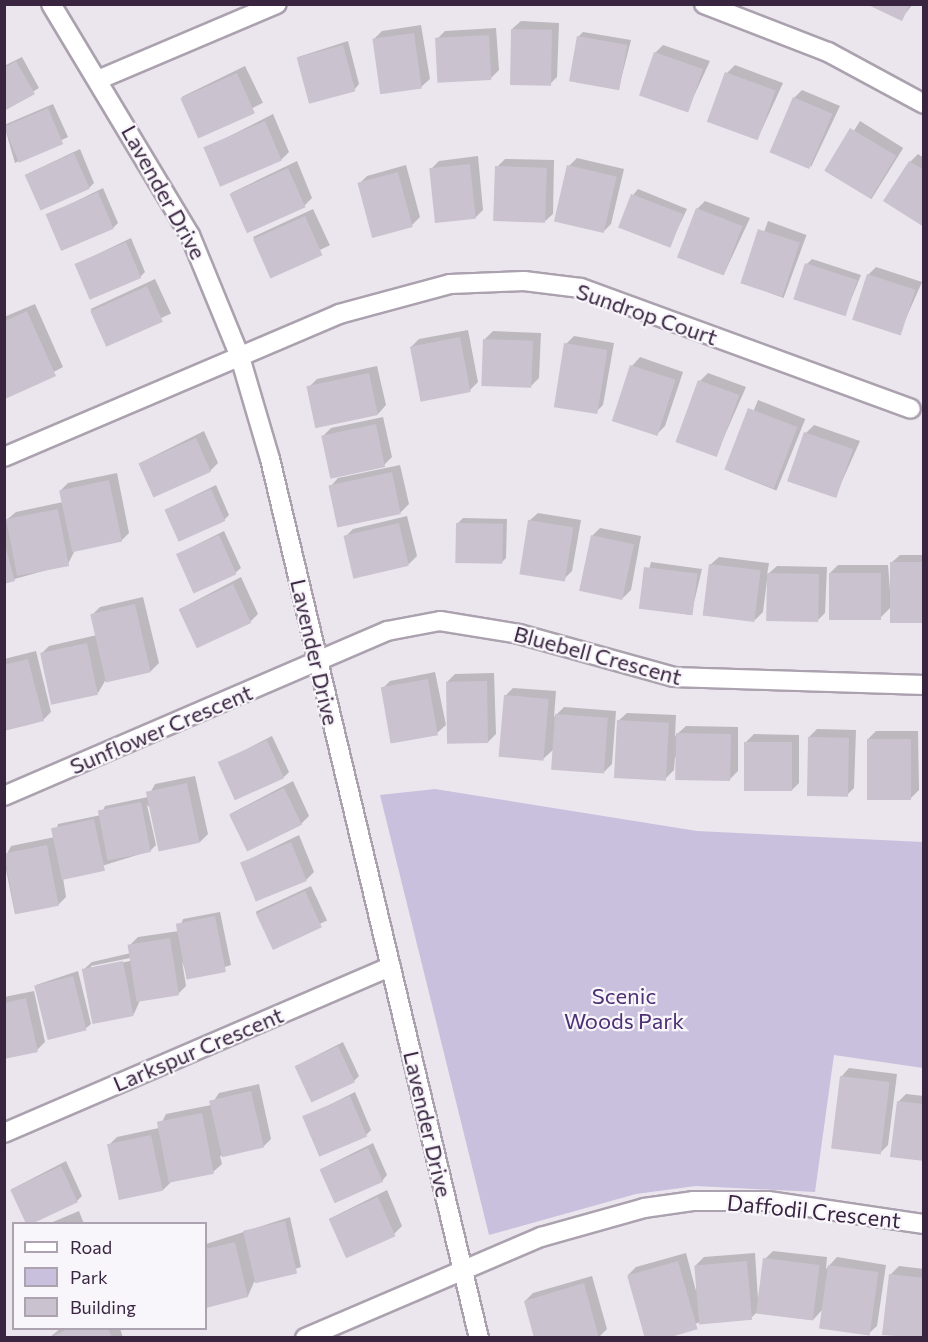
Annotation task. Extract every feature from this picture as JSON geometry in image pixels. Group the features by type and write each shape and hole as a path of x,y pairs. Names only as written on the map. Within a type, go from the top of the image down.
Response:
{"street":[{"name":"Lavender Drive","path":"51,4 100,79 190,235 240,357 317,661 479,1338"},
{"path":"100,79 277,4"},
{"path":"704,4 828,52 924,104"},
{"name":"Sundrop Court","path":"240,357 386,297 450,284 524,281 581,288 911,409"},
{"path":"4,457 240,357"},
{"name":"Bluebell Crescent","path":"317,661 387,631 440,621 519,634 674,677 924,685"},
{"name":"Sunflower Crescent","path":"4,796 317,661"},
{"name":"Larkspur Crescent","path":"4,1132 391,966"},
{"name":"Daffodil Crescent","path":"463,1269 574,1225 693,1201 768,1201 924,1224"},
{"path":"305,1338 463,1269"}],"green space":[{"name":"Scenic Woods Park","path":"435,789 697,831 923,842 923,1068 834,1055 815,1192 696,1186 636,1194 489,1235 380,795"}],"building":[{"path":"866,4 910,4 902,21"},
{"path":"511,29 552,30 551,86 510,85"},
{"path":"414,33 422,88 380,94 372,39"},
{"path":"489,35 491,80 437,83 435,38"},
{"path":"577,36 627,45 619,90 569,81"},
{"path":"343,45 355,91 309,104 297,57"},
{"path":"654,52 703,69 688,112 639,95"},
{"path":"16,61 35,94 4,111 4,68"},
{"path":"725,72 776,90 758,140 707,122"},
{"path":"237,73 255,113 198,138 180,98"},
{"path":"793,97 833,114 809,169 770,152"},
{"path":"48,108 63,144 19,163 4,127"},
{"path":"265,121 282,161 220,187 203,147"},
{"path":"850,128 896,156 871,199 824,171"},
{"path":"74,153 90,189 41,211 25,175"},
{"path":"909,161 924,170 924,227 883,201"},
{"path":"470,164 476,219 435,223 429,168"},
{"path":"567,165 617,176 604,233 554,222"},
{"path":"495,166 547,168 545,223 493,221"},
{"path":"288,168 305,207 247,233 230,194"},
{"path":"398,172 413,227 372,238 357,183"},
{"path":"98,192 114,229 61,251 46,214"},
{"path":"631,194 683,214 670,248 618,228"},
{"path":"696,208 743,226 724,275 677,257"},
{"path":"305,216 322,255 270,278 253,239"},
{"path":"758,229 800,243 782,297 740,283"},
{"path":"126,242 141,278 90,300 74,264"},
{"path":"805,263 857,280 846,316 793,299"},
{"path":"867,274 916,290 901,335 852,320"},
{"path":"147,286 163,322 106,347 90,311"},
{"path":"27,311 56,376 5,399 5,321"},
{"path":"460,337 471,392 421,402 410,347"},
{"path":"483,339 533,341 531,388 481,386"},
{"path":"564,343 607,350 597,414 554,407"},
{"path":"630,365 676,380 657,436 612,421"},
{"path":"369,373 378,415 315,428 306,386"},
{"path":"698,380 739,395 717,457 675,442"},
{"path":"748,408 797,427 774,489 724,470"},
{"path":"376,424 385,467 330,479 321,436"},
{"path":"804,432 853,449 836,498 787,481"},
{"path":"196,438 211,472 153,497 138,464"},
{"path":"392,472 401,514 337,528 328,486"},
{"path":"109,480 122,542 72,552 59,491"},
{"path":"211,489 225,521 179,542 164,510"},
{"path":"58,509 69,566 17,576 6,519"},
{"path":"528,520 573,527 565,582 519,574"},
{"path":"399,523 409,566 353,579 343,536"},
{"path":"456,523 503,524 502,564 455,563"},
{"path":"219,535 236,574 194,593 176,554"},
{"path":"591,535 634,544 622,600 579,591"},
{"path":"4,542 15,581 4,584"},
{"path":"890,562 924,562 924,623 890,623"},
{"path":"709,564 761,570 754,622 703,616"},
{"path":"644,567 698,574 692,615 639,609"},
{"path":"767,573 819,574 818,622 766,621"},
{"path":"829,573 881,573 881,620 829,620"},
{"path":"233,584 251,623 197,648 179,609"},
{"path":"135,604 151,672 106,683 90,614"},
{"path":"87,643 98,695 51,705 40,653"},
{"path":"28,659 44,721 4,731 4,665"},
{"path":"428,679 438,735 391,743 381,687"},
{"path":"487,681 488,743 447,744 446,682"},
{"path":"504,695 549,699 543,761 499,757"},
{"path":"555,714 608,718 604,774 551,770"},
{"path":"617,720 669,723 666,781 614,778"},
{"path":"676,733 731,734 730,781 675,780"},
{"path":"808,737 849,738 848,797 807,796"},
{"path":"867,739 911,739 911,800 867,800"},
{"path":"267,740 284,778 235,800 218,762"},
{"path":"744,742 792,742 792,791 744,791"},
{"path":"187,783 200,843 159,851 146,792"},
{"path":"284,788 302,825 247,852 229,815"},
{"path":"141,802 151,852 108,860 98,810"},
{"path":"94,819 105,871 62,880 51,828"},
{"path":"291,842 307,881 256,902 240,863"},
{"path":"47,845 59,906 16,914 4,853"},
{"path":"305,891 322,927 273,950 256,914"},
{"path":"215,916 226,972 187,980 176,924"},
{"path":"170,938 179,995 137,1002 128,945"},
{"path":"123,961 134,1016 92,1024 82,969"},
{"path":"73,976 87,1030 48,1040 34,986"},
{"path":"26,998 38,1052 4,1059 4,1003"},
{"path":"338,1046 355,1082 311,1103 294,1066"},
{"path":"840,1076 890,1082 881,1155 831,1148"},
{"path":"251,1091 264,1148 222,1157 209,1101"},
{"path":"350,1096 367,1137 319,1157 302,1116"},
{"path":"897,1101 924,1104 924,1161 890,1157"},
{"path":"202,1113 214,1174 169,1183 157,1122"},
{"path":"151,1135 163,1191 119,1200 107,1144"},
{"path":"368,1148 383,1182 335,1203 320,1170"},
{"path":"61,1166 78,1202 36,1222 25,1222 10,1190"},
{"path":"378,1197 395,1236 346,1258 329,1219"},
{"path":"285,1221 297,1274 255,1283 243,1231"},
{"path":"235,1242 248,1297 207,1308 207,1249"},
{"path":"763,1258 820,1265 813,1321 756,1314"},
{"path":"678,1261 698,1329 667,1338 645,1338 627,1276"},
{"path":"747,1261 752,1320 699,1324 694,1266"},
{"path":"828,1265 879,1272 870,1335 819,1328"},
{"path":"889,1274 924,1278 924,1338 882,1335"},
{"path":"584,1283 599,1338 534,1338 524,1301"},
{"path":"66,1330 109,1330 112,1338 49,1338"}]}
